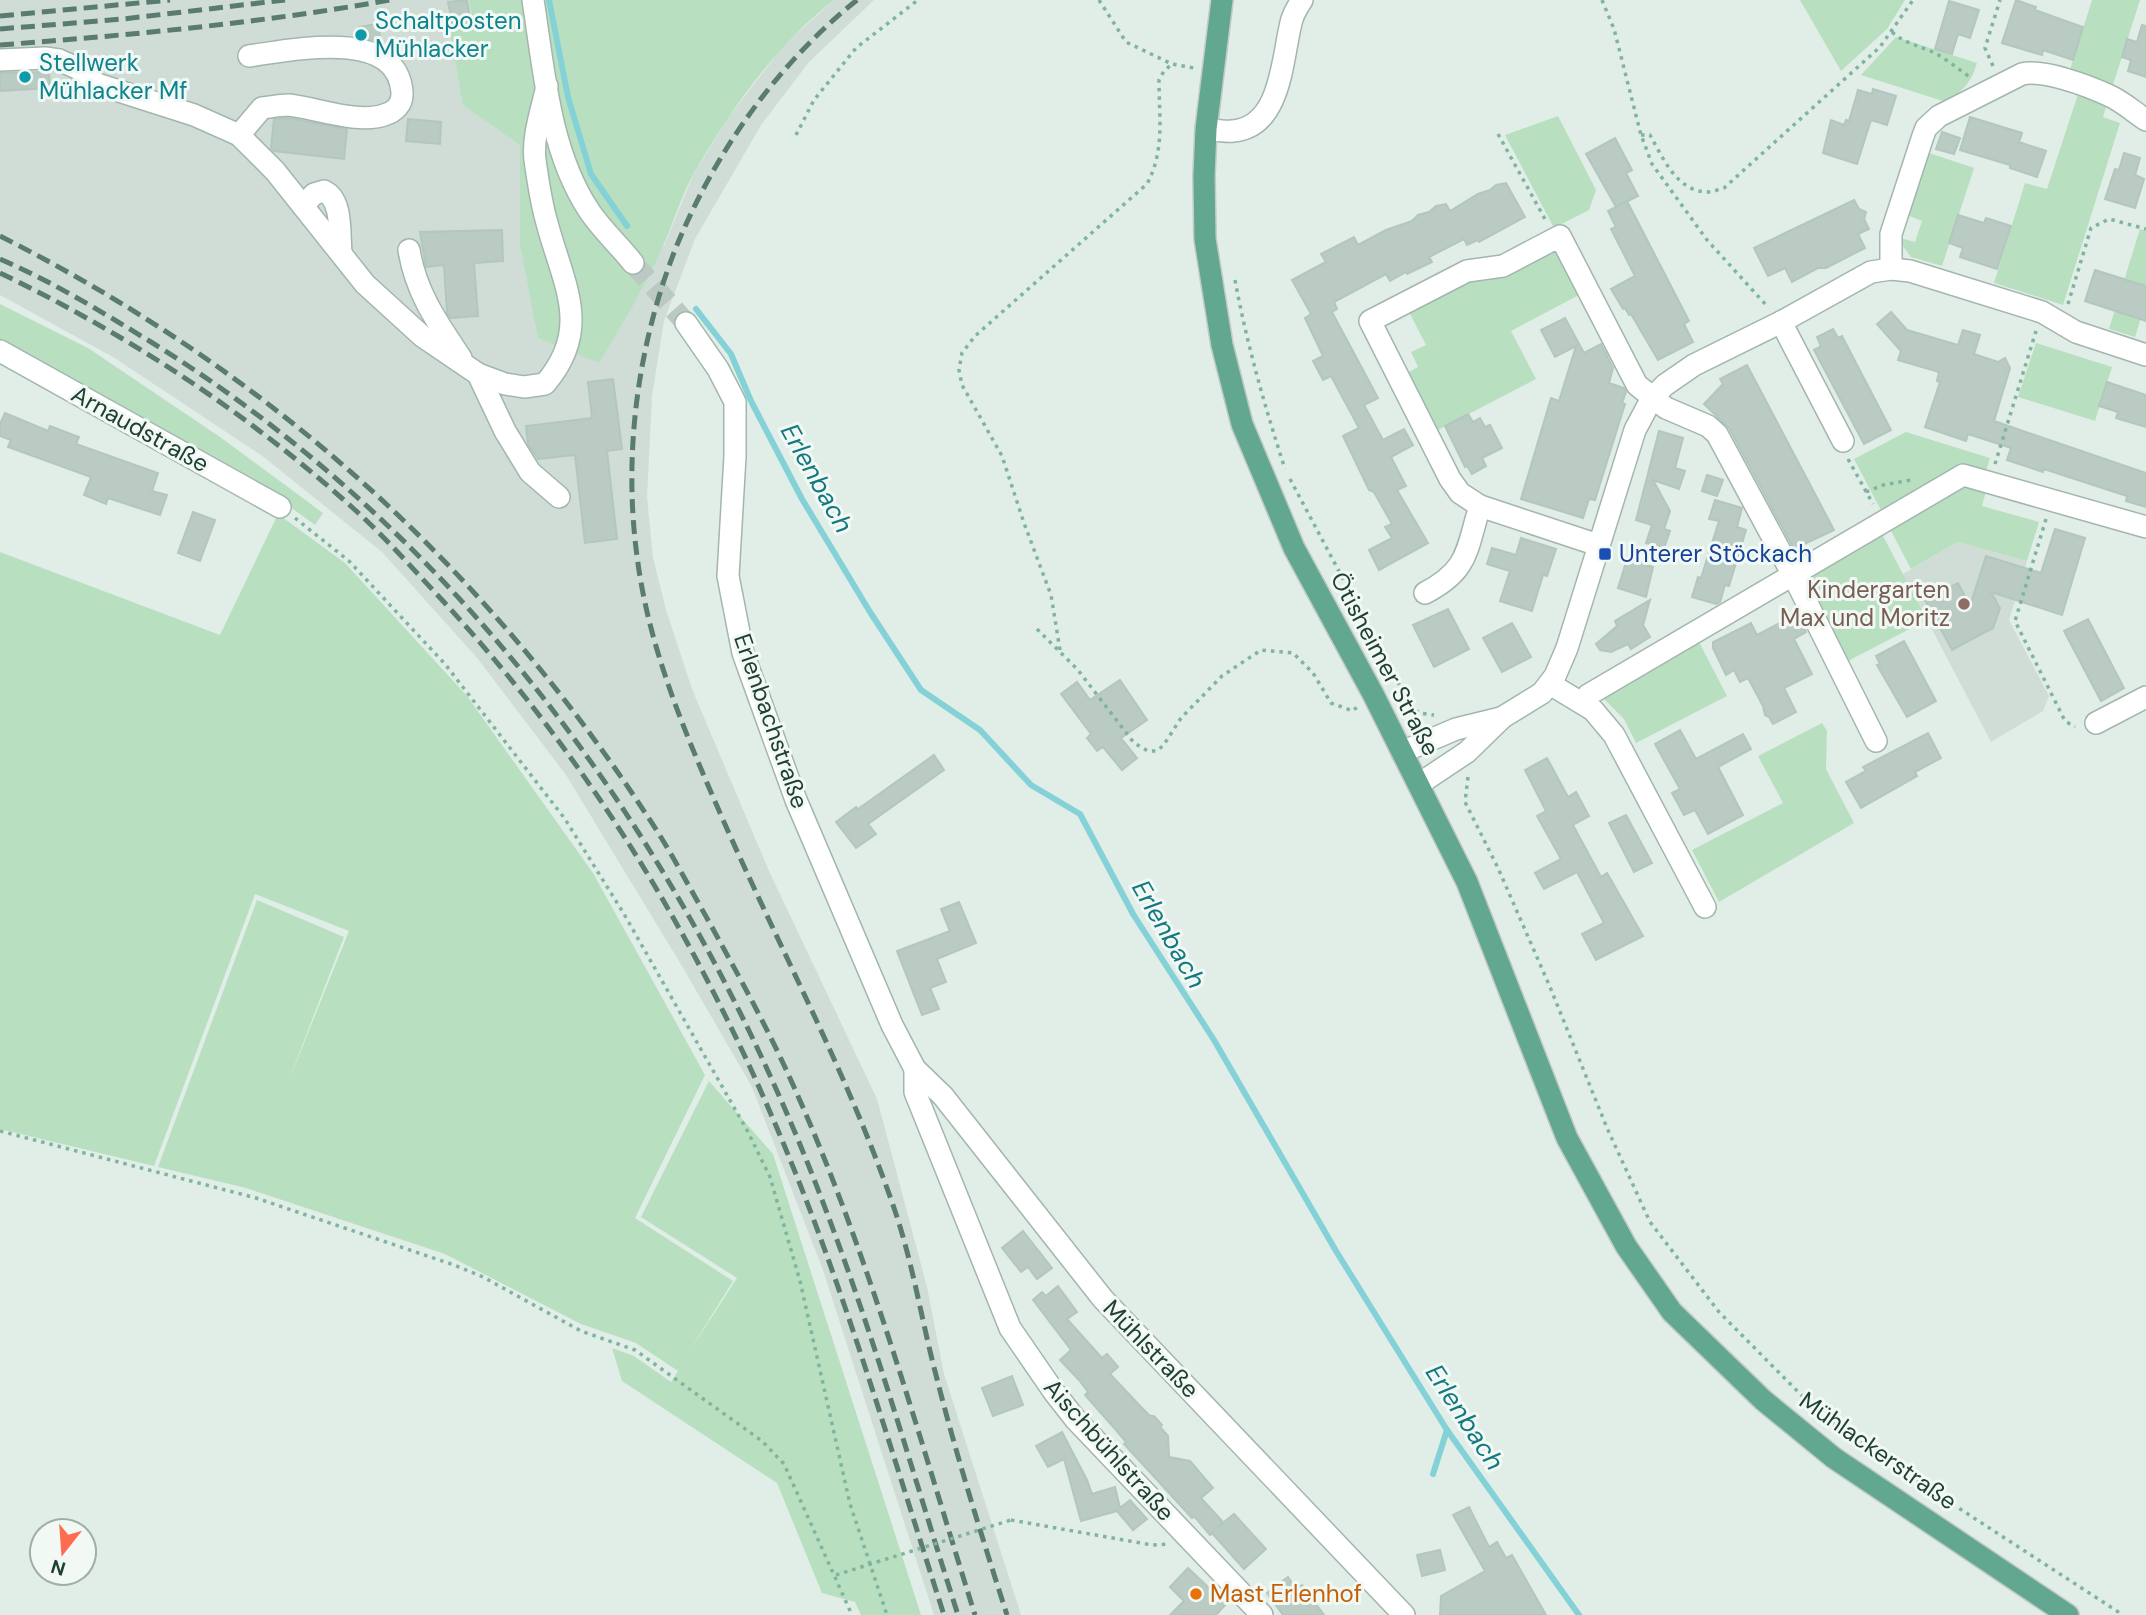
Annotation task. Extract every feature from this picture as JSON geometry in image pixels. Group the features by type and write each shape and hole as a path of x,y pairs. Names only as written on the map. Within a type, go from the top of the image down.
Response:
{"main road":[{"name":"Ötisheimer Straße","path":"1222,0 1206,129 1205,239 1222,345 1242,424 1294,548 1373,694 1467,882 1567,1138 1626,1246 1672,1312"},
{"name":"Mühlackerstraße","path":"1672,1312 1763,1400 1834,1458 2068,1615"}],"street":[{"path":"533,0 562,155 588,209 634,263"},
{"path":"1206,129 1234,131 1248,127 1261,117 1275,98 1282,76 1292,18 1301,0"},
{"path":"239,135 262,108 286,105 355,116 380,117 393,112 400,104 403,94 399,76 389,62 373,52 348,47 249,55"},
{"path":"0,60 58,60 79,69 97,85 194,115 239,135 275,171 365,284 400,318 471,368 505,384 524,387 545,384 560,367 569,344 572,316 546,222 534,157 547,86"},
{"path":"1891,269 1891,234 1926,128 1939,116 2022,74 2038,73 2110,96 2146,120"},
{"path":"303,206 314,194 324,191 332,195 336,202 341,252"},
{"path":"1598,545 1480,506 1460,493 1450,479 1370,321 1467,271 1503,266 1558,237 1637,385 1678,415 1708,426 1717,434 1793,575 1876,741"},
{"path":"409,250 413,275 432,313 471,368 530,471 559,497"},
{"path":"1402,752 1456,729 1503,717 1528,703 1550,684 1560,668 1567,648 1635,430 1652,398 1665,385 1694,365 1781,322 1871,272 1891,269 1910,271 2042,312 2084,335 2146,355"},
{"path":"1781,322 1843,441"},
{"name":"Erlenbachstraße","path":"686,323 718,369 735,402 735,456 728,576 743,653 796,800 891,1025 915,1069"},
{"name":"Arnaudstraße","path":"0,351 280,507"},
{"path":"1583,702 1588,695 1964,475 2146,527"},
{"path":"1424,593 1445,583 1457,572 1480,506"},
{"path":"1550,684 1583,702 1603,720 1614,735 1705,907"},
{"path":"2096,723 2146,697"},
{"path":"1419,784 1467,752 1503,717"},
{"name":"Aischbühlstraße","path":"915,1069 915,1092 1010,1328 1076,1420 1262,1615"},
{"name":"Mühlstraße","path":"915,1069 943,1096 1103,1299 1404,1615"}],"path":[{"path":"796,135 814,100 856,48 918,0"},
{"path":"1602,0 1614,29 1641,135 1652,164 1707,240 1781,322"},
{"path":"1641,135 1650,135 1665,162 1684,185 1708,192 1724,188 1880,47 1913,0"},
{"path":"1994,88 1985,48 2000,0"},
{"path":"1102,1 1113,24 1126,42 1140,51 1172,64 1212,71"},
{"path":"1892,32 1902,41 1928,50 1994,88"},
{"path":"1059,650 1051,595 1002,456 969,400 958,370 962,353 975,336 1147,184 1159,154 1159,80 1172,64"},
{"path":"1498,134 1558,237"},
{"path":"2062,324 2091,228 2109,219 2146,229"},
{"path":"1233,274 1245,335 1287,474 1410,705 1419,713 1447,716 1456,729"},
{"path":"1989,482 2042,312"},
{"path":"1843,441 1842,446 1883,523"},
{"path":"2052,500 2015,621 2065,721 2076,728 2086,728 2096,723"},
{"path":"280,507 349,561 436,655 565,819 624,914 748,1132 770,1177 800,1281 850,1504 887,1615"},
{"path":"1037,629 1078,670 1134,743 1147,751 1156,751 1163,746 1181,718 1214,685 1261,650 1293,653 1313,673 1331,703 1353,711 1373,694"},
{"path":"1467,752 1471,761 1465,802 1519,915 1607,1128 1650,1222 1719,1312 1817,1411 1891,1464 2123,1615"},
{"path":"0,1131 256,1198 454,1265 482,1277 581,1331 635,1350 762,1441 784,1464 852,1615"},
{"path":"836,1575 1011,1520 1152,1545 1176,1542 1185,1535"}],"shaded area":[{"path":"0,0 469,0 474,27 451,32 520,145 520,244 664,246 693,175 728,118 784,45 834,0 874,0 809,62 761,125 695,239 664,321 652,396 647,497 653,558 666,610 692,689 769,871 877,1099 927,1287 944,1374 1021,1615 934,1615 823,1270 752,1087 566,775 478,659 382,552 261,455 113,357 0,295"},
{"path":"1958,542 2027,561 2009,620 2049,696 2043,711 1991,742 1903,574"}],"green space":[{"path":"469,0 834,0 774,58 723,125 689,182 649,276 599,363 538,338 520,244 520,145 463,105 450,31 474,27"},
{"path":"1800,0 1905,0 1887,29 1841,71"},
{"path":"2092,0 2140,0 2112,88 2069,73"},
{"path":"1896,37 1977,63 1972,77 1962,90 1946,102 1861,75"},
{"path":"2078,94 2107,104 2103,117 2120,123 2063,305 1994,283 2025,183 2047,189"},
{"path":"1558,116 1596,190 1589,210 1554,228 1505,135"},
{"path":"1926,152 1974,168 1942,266 1911,257 1899,241 1900,238 1915,242 1922,221 1907,215"},
{"path":"2140,229 2146,231 2146,301 2135,337 2109,329"},
{"path":"1553,245 1579,295 1511,331 1536,379 1434,432 1405,374 1418,367 1411,352 1426,345 1407,308 1469,277 1485,281"},
{"path":"0,304 88,348 220,437 323,513 315,525 282,501 0,342"},
{"path":"2036,343 2112,367 2095,421 2018,397"},
{"path":"1906,432 1990,458 1986,471 1882,512 1854,459"},
{"path":"1965,485 1986,491 1982,506 2039,522 2027,561 1958,542 1911,569 1890,529"},
{"path":"278,514 345,563 467,696 593,873 705,1075 635,1218 733,1281 689,1352 737,1278 641,1217 709,1081 773,1154 921,1615 861,1615 855,1602 822,1593 777,1483 622,1381 612,1348 634,1356 671,1382 678,1371 636,1343 581,1324 445,1254 246,1188 158,1167 257,900 344,937 287,1085 349,931 255,894 154,1166 0,1129 0,552 220,635"},
{"path":"1882,534 1927,620 1846,662 1804,580"},
{"path":"1699,642 1727,696 1636,743 1624,719 1603,698"},
{"path":"1822,723 1827,731 1826,769 1854,823 1719,902 1692,850 1783,803 1758,756"}],"building":[{"path":"467,0 471,25 453,28 448,2"},
{"path":"2016,0 2036,7 2035,10 2083,27 2073,60 2043,50 2042,55 2002,43"},
{"path":"1949,1 1979,10 1970,38 1958,34 1952,54 1935,49"},
{"path":"378,24 381,42 362,37 359,27"},
{"path":"2142,25 2146,26 2146,77 2128,71 2131,60 2122,57 2127,39 2137,42"},
{"name":"Stellwerk Mühlacker Mf","path":"49,72 50,88 0,91 0,73"},
{"path":"1873,89 1896,96 1887,125 1871,120 1857,164 1823,153 1831,120 1844,125 1846,120 1849,121 1858,90 1872,94"},
{"path":"1970,117 2022,133 2019,142 2046,151 2037,177 2010,168 2010,165 1960,150"},
{"path":"288,118 347,129 344,159 274,151 271,148 274,119"},
{"path":"408,119 441,122 440,144 406,141"},
{"path":"1942,132 1960,138 1954,154 1936,149"},
{"path":"1615,138 1632,170 1626,173 1638,196 1616,207 1586,154"},
{"path":"2124,153 2140,158 2135,175 2144,179 2135,208 2105,199 2115,169 2119,170"},
{"path":"1506,183 1525,217 1479,242 1478,240 1467,245 1464,239 1429,257 1432,262 1390,281 1386,274 1334,302 1337,309 1332,312 1378,398 1364,405 1383,440 1404,429 1413,445 1391,457 1406,486 1397,490 1428,543 1379,570 1369,550 1392,538 1385,527 1392,524 1374,492 1369,490 1343,436 1359,428 1331,376 1323,380 1313,361 1323,356 1305,318 1311,314 1292,280 1326,262 1321,254 1354,237 1358,245 1386,230 1412,221 1436,206 1446,204 1450,211 1496,185"},
{"path":"1854,200 1859,209 1866,212 1864,219 1869,229 1858,234 1865,248 1792,282 1785,268 1768,276 1754,248"},
{"path":"1627,201 1689,321 1684,324 1693,342 1658,360 1631,314 1623,309 1611,289 1635,276 1611,229 1616,227 1608,211"},
{"path":"1958,215 1984,223 1986,218 2011,226 1997,269 1960,257 1963,248 1949,243"},
{"path":"502,230 503,261 474,263 478,316 451,318 447,313 444,265 426,267 420,232"},
{"path":"2095,270 2146,286 2146,321 2085,301"},
{"path":"1891,312 1907,330 1958,345 1963,330 1980,335 1974,354 1998,362 2005,358 2010,368 1994,421 2146,473 2146,507 2126,501 2127,496 2007,460 2011,448 1968,434 1966,441 1925,427 1940,382 1937,381 1939,372 1898,360 1901,351 1877,324"},
{"path":"1565,318 1584,353 1601,344 1613,368 1609,383 1624,388 1626,392 1622,403 1625,404 1595,500 1589,499 1583,518 1521,499 1551,398 1559,401 1576,346 1555,357 1541,330"},
{"path":"1833,329 1838,338 1842,336 1891,430 1864,444 1814,350 1821,346 1817,337"},
{"path":"1747,365 1834,530 1794,549 1729,428 1704,404 1723,384 1720,379"},
{"path":"613,379 622,449 607,451 617,539 585,543 575,455 538,459 528,444 526,426 592,418 588,382"},
{"path":"2107,382 2146,395 2146,427 2116,418 2118,412 2099,406"},
{"path":"5,413 48,431 50,426 79,437 76,444 158,473 152,491 167,495 160,515 108,498 106,504 84,495 91,477 8,447 11,440 0,436 0,424"},
{"path":"1468,414 1473,422 1480,418 1485,427 1490,425 1502,448 1482,458 1486,466 1472,474 1467,466 1465,467 1445,426"},
{"path":"1659,431 1683,438 1675,468 1685,471 1679,489 1653,480 1670,511 1664,529 1670,531 1664,548 1646,543 1652,525 1636,520"},
{"path":"1707,475 1723,480 1717,496 1702,491"},
{"path":"1715,500 1742,508 1737,527 1746,530 1729,586 1725,585 1720,602 1716,604 1692,597 1698,577 1701,578 1719,521 1709,519"},
{"path":"193,512 215,520 200,561 178,553"},
{"path":"2055,529 2085,538 2062,615 1991,592 2000,608 1993,628 1952,650 1925,600 1958,583 1970,606 1986,556 2041,573"},
{"path":"1521,538 1556,549 1547,576 1543,575 1532,611 1500,601 1510,571 1487,564 1492,548 1516,555"},
{"path":"1627,559 1653,567 1646,597 1618,588"},
{"path":"1650,600 1643,625 1650,637 1631,649 1628,644 1611,652 1600,650 1596,644 1617,626 1615,621"},
{"path":"1448,609 1469,649 1434,667 1413,625"},
{"path":"1797,614 1806,632 1794,639 1812,674 1784,688 1796,712 1773,724 1765,715 1748,678 1740,682 1734,670 1726,675 1713,648 1713,642 1751,623 1757,635"},
{"path":"2088,619 2124,688 2101,701 2064,631"},
{"path":"1512,623 1531,657 1502,672 1483,638"},
{"path":"1904,641 1936,701 1907,717 1877,665 1880,664 1876,656"},
{"path":"1120,680 1147,720 1121,738 1137,758 1122,770 1103,747 1097,751 1087,738 1091,734 1061,694 1077,682 1090,700"},
{"path":"1680,730 1696,759 1743,734 1751,749 1718,767 1743,815 1708,834 1695,810 1684,815 1672,793 1680,789 1655,744"},
{"path":"1928,733 1941,758 1915,772 1917,776 1861,808 1846,782 1866,771 1863,767"},
{"path":"934,755 944,770 868,824 876,834 856,848 836,822"},
{"path":"1547,758 1568,797 1576,792 1589,816 1573,825 1601,877 1607,873 1643,936 1596,960 1582,934 1604,923 1577,872 1544,889 1535,873 1561,859 1537,816 1546,811 1525,770"},
{"path":"1626,815 1652,863 1634,872 1609,823"},
{"path":"959,902 976,943 937,959 946,982 930,988 939,1009 922,1015 897,951 950,931 941,909"},
{"path":"1023,1231 1052,1268 1037,1279 1028,1267 1021,1272 1002,1248"},
{"path":"1058,1286 1077,1312 1067,1319 1102,1358 1107,1354 1118,1367 1110,1374 1162,1425 1160,1427 1168,1436 1169,1457 1190,1461 1213,1488 1201,1498 1223,1522 1217,1528 1234,1514 1266,1549 1244,1569 1212,1533 1210,1535 1194,1516 1192,1518 1124,1444 1126,1442 1085,1395 1088,1392 1079,1380 1060,1360 1071,1350 1033,1300 1042,1292 1046,1296"},
{"path":"1012,1376 1023,1405 993,1416 982,1388"},
{"path":"1062,1432 1092,1494 1115,1487 1120,1508 1130,1500 1147,1519 1133,1530 1117,1511 1081,1521 1064,1459 1048,1467 1036,1446"},
{"path":"1469,1507 1489,1547 1497,1542 1506,1558 1512,1555 1546,1615 1440,1615 1441,1596 1485,1571 1453,1515"},
{"path":"1440,1550 1445,1570 1422,1576 1417,1555"},
{"name":"Mast Erlenhof","path":"1188,1568 1226,1604 1216,1615 1170,1615 1184,1601 1170,1587"},
{"path":"1288,1577 1296,1589 1302,1585 1324,1615 1283,1615 1267,1593"}],"waterway":[{"name":"Erlenbach","path":"549,0 568,97 591,174 627,226"},
{"name":"Erlenbach","path":"696,309 731,354 751,401 802,499 921,690 980,730 1031,785 1080,814 1133,914 1214,1040 1336,1251 1447,1430 1579,1615"},
{"path":"1433,1474 1447,1430"}],"tunnel":[{"path":"633,263 686,323"}],"railway":[{"path":"0,16 170,0"},
{"path":"0,29 123,19 285,0"},
{"path":"0,45 196,27 390,0"},
{"path":"857,0 801,52 752,111 710,176 677,245 652,320 637,398 633,438 633,517 649,621 679,715 739,856 855,1106 894,1208 907,1250 953,1438 1007,1615"},
{"path":"0,236 98,290 191,348 279,412 362,482 440,557 513,637 582,723 670,853 750,997 789,1076 868,1275 975,1615"},
{"path":"0,259 58,287 133,331 267,422 374,513 472,613 561,720 640,835 711,957 773,1083 845,1263 958,1615"},
{"path":"0,273 140,349 229,409 314,474 377,531 443,601 503,670 559,741 658,891 702,970 779,1133 848,1316 944,1615"}],"place":[{"name":"Schaltposten Mühlacker","path":"361,35"},
{"name":"Stellwerk Mühlacker Mf","path":"25,77"},
{"name":"Unterer Stöckach","path":"1605,554"},
{"name":"Kindergarten Max und Moritz","path":"1964,604"},
{"name":"Mast Erlenhof","path":"1196,1594"}]}
